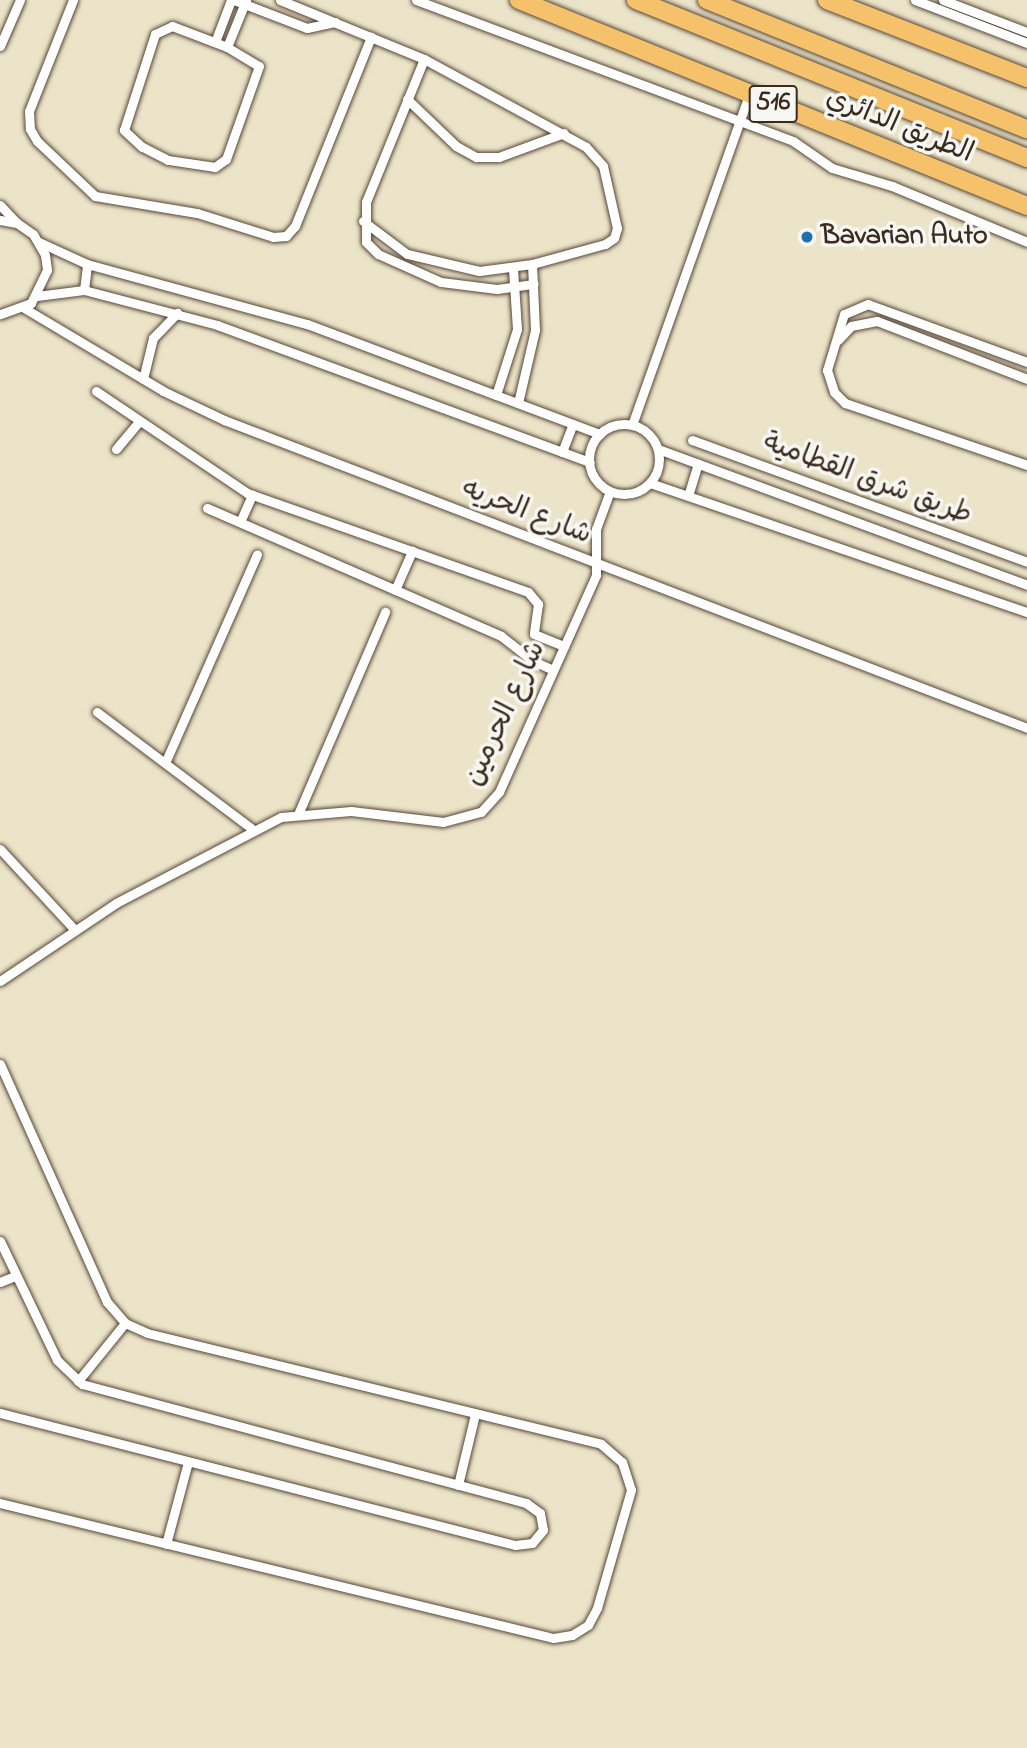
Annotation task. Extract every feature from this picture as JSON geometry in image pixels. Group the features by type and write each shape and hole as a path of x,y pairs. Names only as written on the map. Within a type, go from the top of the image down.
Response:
{"highway":[{"name":"الطريق الدائري","path":"519,0 1027,206"},
{"name":"الطريق الدائري","path":"636,0 1027,158"},
{"name":"الطريق الدائري","path":"706,0 1027,129"},
{"path":"827,0 1027,78"}],"street":[{"path":"0,46 20,0"},
{"path":"73,0 29,111 30,129 37,141 95,196 197,213 273,237 286,236 295,226 371,37"},
{"path":"215,42 233,0 246,2 307,28 335,22"},
{"path":"280,0 424,59 564,133 599,159 617,232 605,244 532,264 479,271 429,262 388,243 363,221"},
{"path":"416,0 799,144 832,168 892,186 1027,242"},
{"path":"915,0 1027,43"},
{"path":"949,1 1027,32"},
{"path":"227,47 246,2"},
{"path":"172,26 215,42 255,62 260,69 223,163 211,167 182,164 130,139 125,120 158,31 172,26"},
{"path":"424,59 366,202 363,237 373,251 423,275 459,286 515,289 534,284"},
{"path":"632,425 749,94"},
{"path":"407,99 456,146 476,157 499,157 564,133"},
{"path":"0,205 39,242 88,264 267,311 600,434"},
{"path":"0,220 17,223"},
{"path":"0,314 24,308 37,296 47,270 39,242"},
{"path":"423,275 429,262"},
{"path":"84,290 88,264"},
{"path":"518,403 535,330 532,264"},
{"path":"496,395 514,341 513,268"},
{"path":"37,296 84,290 177,313 297,352 590,462"},
{"path":"1027,362 874,304 855,306 844,314 827,376 845,403 1027,465"},
{"name":"شارع الحريه","path":"24,308 143,379 224,420 1027,728"},
{"path":"143,379 149,346 177,313"},
{"path":"898,328 904,314"},
{"path":"836,341 848,328 862,322 898,328 1026,377"},
{"path":"96,391 252,495 532,594 538,604 534,634 563,646"},
{"path":"116,449 139,422"},
{"path":"562,452 573,424"},
{"path":"632,425 648,434 658,449 658,467 650,483 631,493 610,491 596,479 590,462 600,434 615,426 632,425"},
{"name":"طريق شرق القطامية","path":"692,440 1027,562"},
{"path":"658,449 1027,585"},
{"path":"688,496 698,464"},
{"path":"650,483 1027,611"},
{"name":"شارع الحرمين","path":"0,981 75,930 252,829 299,812 378,813 443,822 481,812 499,792 597,565 596,528 610,491"},
{"path":"240,522 252,495"},
{"path":"207,508 501,636 533,661 553,670"},
{"path":"395,590 412,551"},
{"path":"165,763 257,554"},
{"path":"299,812 385,612"},
{"path":"97,712 252,829"},
{"path":"0,849 75,930"},
{"path":"0,1064 107,1302 125,1323 147,1333 601,1444 613,1451 628,1475 631,1490 597,1608 587,1625 572,1635 536,1636 0,1503"},
{"path":"0,1241 57,1360 78,1381 103,1392 534,1506 543,1521 539,1538 532,1544 515,1545 0,1413"},
{"path":"0,1282 15,1276"},
{"path":"78,1381 125,1323"},
{"path":"458,1485 475,1414"},
{"path":"166,1544 188,1462"}],"place":[{"name":"Bavarian Auto","path":"807,237"}]}
